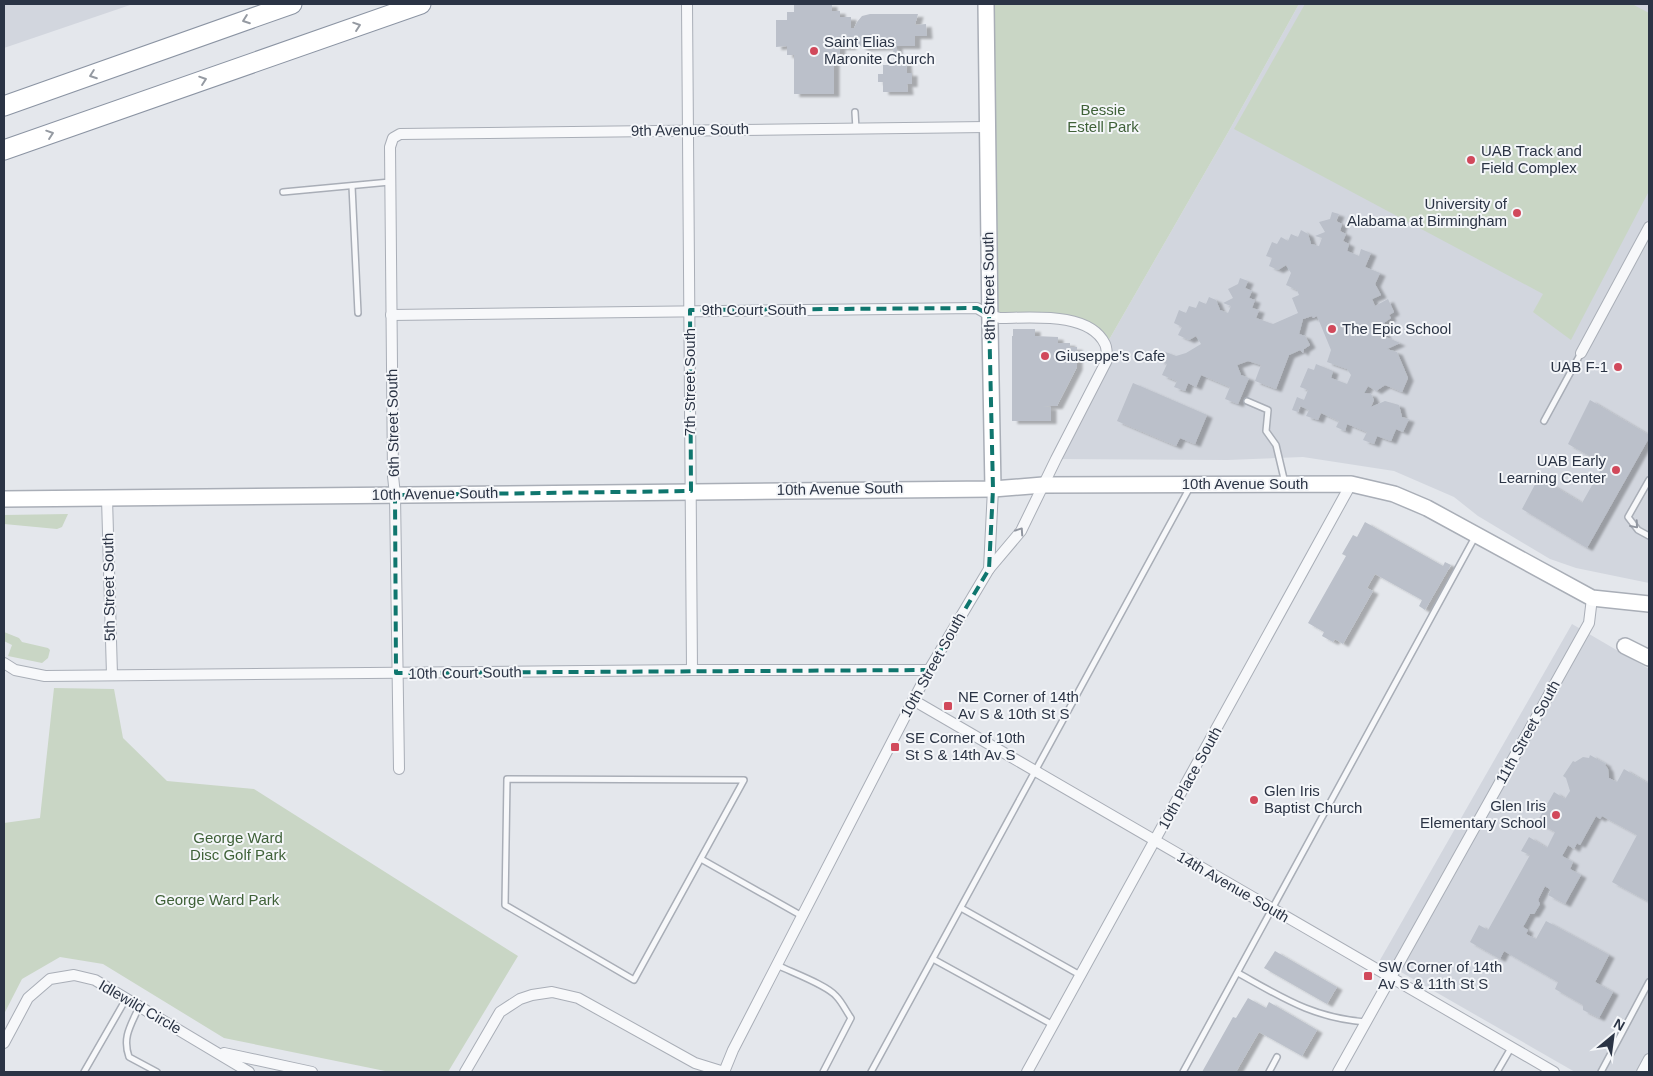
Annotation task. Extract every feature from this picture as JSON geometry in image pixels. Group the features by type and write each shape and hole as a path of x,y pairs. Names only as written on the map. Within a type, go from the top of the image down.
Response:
{"highway":[{"path":"4,106 292,4"},
{"path":"4,150 421,4"}],"street":[{"name":"7th Street South","path":"687,4 692,670"},
{"name":"8th Street South","path":"986,4 994,488 989,569"},
{"name":"9th Avenue South","path":"393,138 400,134 988,127"},
{"name":"6th Street South","path":"393,138 390,147 391,315 399,768"},
{"path":"1580,353 1649,227"},
{"name":"9th Court South","path":"391,315 977,308 1000,318 1071,320 1091,329 1106,345"},
{"name":"10th Street South","path":"724,1072 733,1050 929,670 989,569 1021,532 1107,360 1106,345"},
{"name":"10th Avenue South","path":"4,499 994,488 1043,485 1351,484 1394,494 1426,508 1592,598 1649,604"},
{"name":"10th Place South","path":"1027,1072 1351,484"},
{"name":"5th Street South","path":"107,498 112,675"},
{"name":"11th Street South","path":"1338,1072 1589,623 1592,598"},
{"path":"1626,646 1649,658"},
{"name":"10th Court South","path":"4,663 15,670 44,676 692,670 929,670"},
{"name":"14th Avenue South","path":"913,700 1554,1072"},
{"name":"Idlewild Circle","path":"4,1043 28,998 50,979 74,975 95,980 249,1072"},
{"path":"466,1072 500,1012 520,999 552,992 578,998 695,1063 724,1072"},
{"name":"Idlewild Circle","path":"216,1051 312,1072"},
{"path":"1642,1072 1649,1059"}],"lane":[{"path":"855,112 856,129"},
{"path":"283,192 390,182"},
{"path":"352,186 358,313"},
{"path":"1544,421 1580,353"},
{"path":"1247,401 1268,410 1266,431 1276,445 1285,484"},
{"path":"1649,480 1628,517 1638,530 1649,536"},
{"path":"871,1072 1036,772 1191,484"},
{"path":"1183,1072 1476,536"},
{"path":"507,780 744,780 701,859 634,980 505,905 507,780"},
{"path":"701,859 802,916"},
{"path":"961,908 1081,976"},
{"path":"933,959 1054,1025"},
{"path":"777,965 835,994 851,1018 823,1072"},
{"path":"1238,973 1296,1005 1314,1012 1344,1020 1367,1022"},
{"path":"1600,1072 1649,982"},
{"path":"84,1072 126,998"},
{"path":"139,1006 129,1030 125,1046 129,1057 157,1072"},
{"path":"1497,1072 1511,1048"},
{"path":"1269,1072 1277,1058"}],"highlighted area":[{"path":"977,308 989,315 993,489 989,569 929,670 396,673 395,495 691,491 690,310"}],"shaded area":[{"path":"4,4 133,4 4,48"},
{"path":"1299,4 1649,4 1649,583 1576,568 1550,559 1478,516 1454,497 1394,471 1303,457 1227,460 1056,459 1107,360 1106,345 1230,129"},
{"name":"Glen Iris Elementary School","path":"1572,624 1649,669 1649,1072 1575,1072 1380,960"}],"green space":[{"name":"Bessie Estell Park","path":"986,4 1299,4 1230,129 1106,345 1091,329 1063,319 989,315"},
{"name":"UAB Track and Field Complex","path":"1305,4 1632,4 1649,13 1649,191 1571,340 1533,312 1543,294 1234,129"},
{"path":"68,514 62,527 57,529 4,524 4,515"},
{"path":"4,632 19,638 22,642 48,648 50,650 48,658 42,663 8,656 12,645 4,641"},
{"name":"George Ward Park","path":"54,688 114,689 123,738 167,781 254,789 518,956 448,1072 390,1072 224,1038 103,964 60,957 22,979 4,1014 4,823 40,818"}],"building":[{"name":"Saint Elias Maronite Church","path":"794,4 832,4 832,11 840,11 840,17 851,17 851,28 854,28 862,16 870,14 918,14 915,25 926,24 927,36 915,36 915,46 897,46 897,62 906,62 907,73 912,73 912,84 907,84 908,92 883,92 883,82 878,82 878,74 883,74 883,65 894,65 893,47 863,48 854,37 850,37 851,47 840,47 840,57 834,57 834,94 794,94 794,55 787,55 787,46 776,47 776,20 787,20 787,12 794,12"},
{"name":"The Epic School","path":"1332,212 1339,214 1336,221 1342,224 1340,231 1346,234 1343,241 1349,244 1347,251 1359,256 1361,249 1371,253 1365,267 1380,273 1375,284 1381,295 1372,299 1375,306 1388,299 1394,312 1389,315 1391,318 1385,322 1382,328 1386,337 1400,343 1387,349 1397,352 1408,378 1402,392 1385,385 1376,391 1368,386 1364,393 1371,394 1374,400 1371,407 1385,401 1399,405 1402,417 1409,419 1403,432 1396,429 1391,441 1377,436 1374,444 1363,440 1367,432 1347,424 1345,431 1336,427 1339,421 1321,413 1318,420 1306,416 1309,410 1300,406 1298,412 1292,410 1297,397 1304,400 1308,390 1300,387 1308,368 1314,370 1316,364 1333,371 1331,378 1347,384 1351,375 1347,369 1327,362 1331,350 1317,316 1303,319 1299,334 1305,336 1310,345 1304,349 1303,353 1300,350 1289,355 1276,389 1255,381 1261,365 1248,361 1237,365 1241,375 1249,378 1238,404 1225,399 1230,387 1201,375 1196,387 1188,383 1185,391 1174,387 1177,381 1162,375 1167,364 1159,360 1163,351 1176,356 1186,353 1201,344 1196,336 1189,340 1178,335 1182,327 1174,323 1179,310 1186,313 1189,306 1196,308 1199,301 1206,304 1209,297 1216,300 1220,310 1228,313 1231,306 1223,303 1233,298 1228,289 1238,284 1240,278 1248,281 1245,288 1252,291 1249,298 1255,300 1252,308 1259,310 1256,318 1273,324 1298,313 1292,298 1299,295 1297,290 1286,285 1291,273 1286,265 1278,270 1269,266 1272,258 1266,256 1272,242 1277,244 1281,237 1288,241 1291,234 1298,237 1301,230 1308,234 1311,244 1319,246 1322,238 1315,236 1325,232 1319,222 1330,219"},
{"path":"1013,329 1035,329 1035,336 1058,337 1058,343 1070,343 1070,347 1077,347 1077,367 1057,406 1043,406 1051,407 1051,421 1012,421"},
{"path":"1133,383 1207,415 1195,444 1180,438 1176,446 1117,421"},
{"name":"UAB Early Learning Center","path":"1590,400 1649,435 1649,438 1587,548 1522,509 1539,477 1582,503 1604,464 1568,444"},
{"path":"1365,522 1443,566 1445,562 1451,565 1425,610 1419,606 1422,600 1375,574 1367,588 1373,591 1343,644 1335,639 1333,642 1322,636 1324,632 1308,623 1346,556 1342,554 1353,535 1357,537"},
{"path":"1590,755 1606,764 1609,778 1617,782 1624,769 1649,784 1649,902 1612,882 1637,835 1602,816 1600,819 1596,816 1580,845 1577,843 1574,849 1568,845 1562,856 1573,862 1570,869 1581,875 1565,904 1548,895 1551,890 1545,886 1538,900 1540,904 1534,914 1530,914 1523,927 1528,930 1526,934 1536,939 1546,921 1609,955 1595,982 1613,992 1599,1018 1583,1010 1583,1005 1555,989 1558,982 1504,951 1500,959 1470,942 1479,925 1488,930 1530,855 1521,851 1529,837 1547,848 1555,832 1537,822 1554,792 1565,799 1570,791 1566,778 1563,776 1573,761 1575,762 1583,757 1589,758"},
{"path":"1275,951 1337,987 1327,1004 1264,968"},
{"path":"1248,998 1266,1008 1269,1002 1317,1030 1302,1056 1259,1032 1236,1072 1202,1072 1233,1017 1236,1018"}],"place":[{"name":"Saint Elias Maronite Church","path":"814,51"},
{"name":"UAB Track and Field Complex","path":"1471,160"},
{"name":"University of Alabama at Birmingham","path":"1517,213"},
{"name":"The Epic School","path":"1332,329"},
{"name":"Giuseppe's Cafe","path":"1045,356"},
{"name":"UAB F-1","path":"1618,367"},
{"name":"UAB Early Learning Center","path":"1616,470"},
{"name":"NE Corner of 14th Av S & 10th St S","path":"948,706"},
{"name":"SE Corner of 10th St S & 14th Av S","path":"895,747"},
{"name":"Glen Iris Baptist Church","path":"1254,800"},
{"name":"Glen Iris Elementary School","path":"1556,815"},
{"name":"SW Corner of 14th Av S & 11th St S","path":"1368,976"}],"park label":[{"name":"George Ward Disc Golf Park","path":"238,846"}]}
